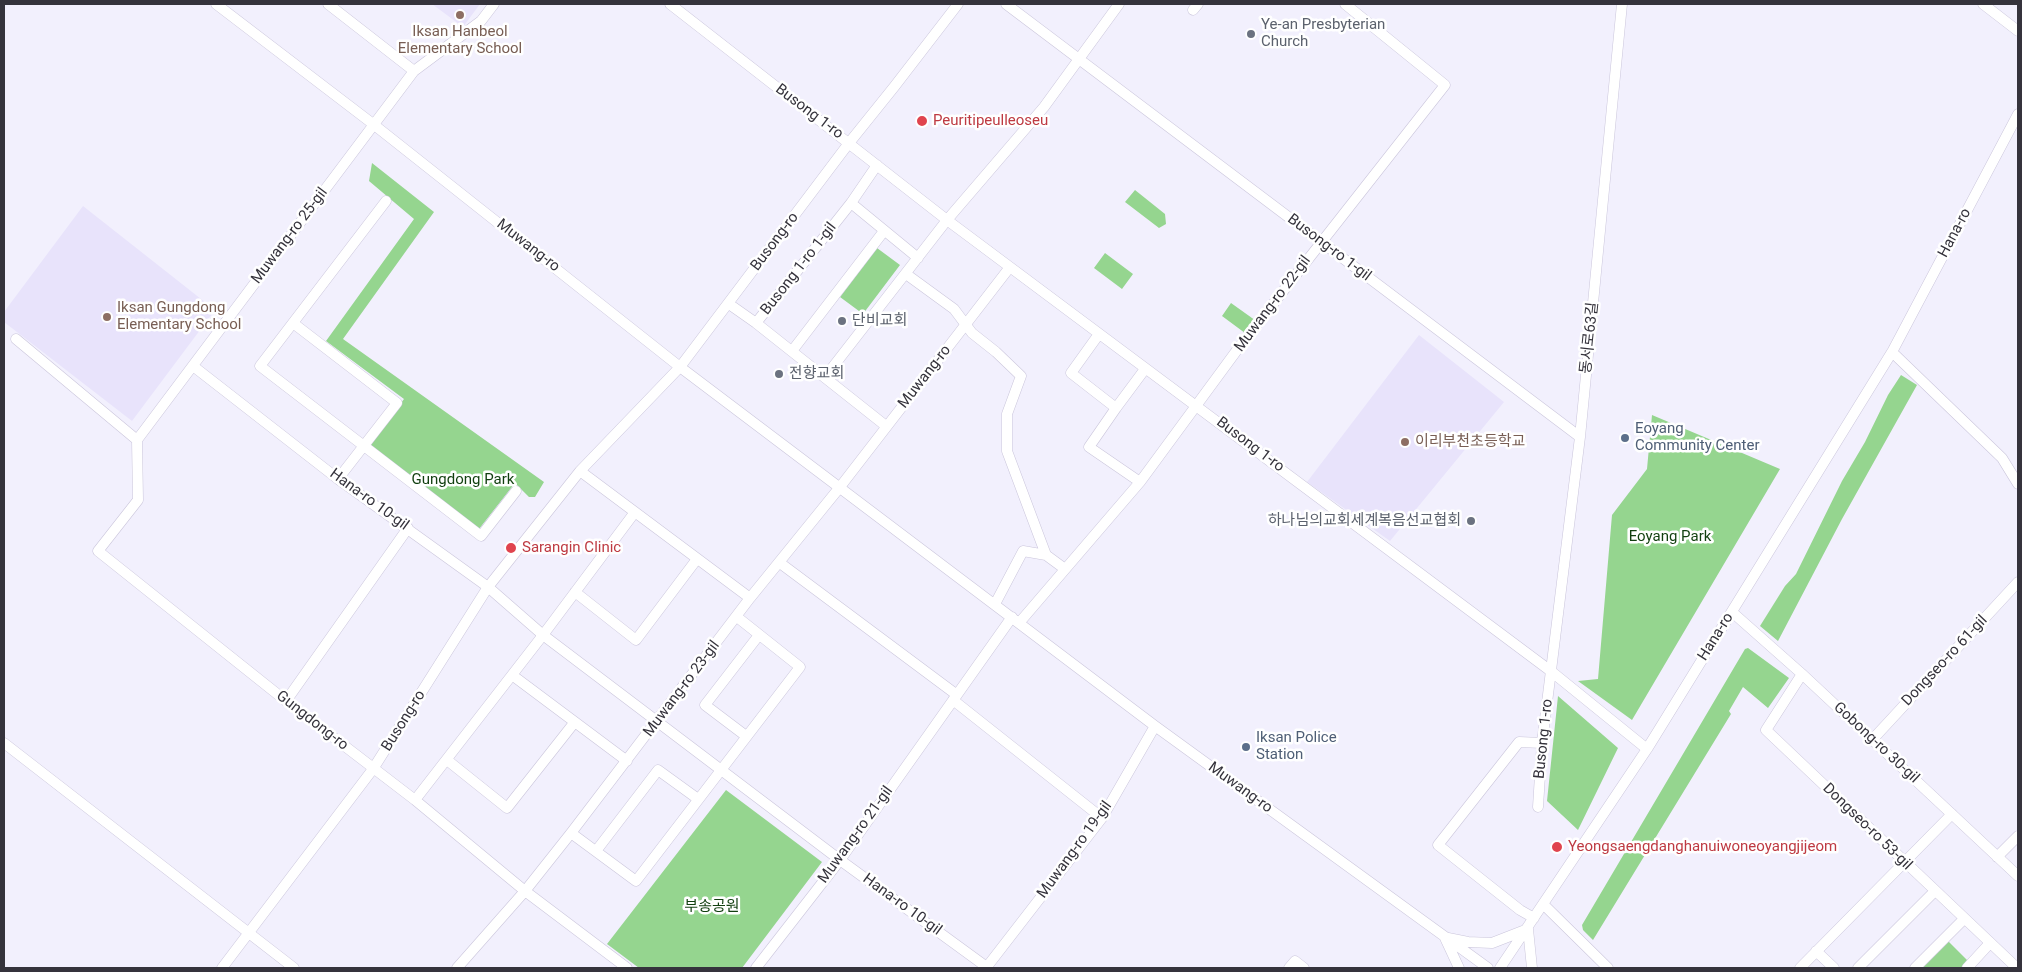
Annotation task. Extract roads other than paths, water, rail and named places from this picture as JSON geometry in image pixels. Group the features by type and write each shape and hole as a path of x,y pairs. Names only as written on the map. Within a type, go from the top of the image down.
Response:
{"street":[{"name":"Muwang-ro","path":"216,4 373,124 680,367 1155,726 1488,968"},
{"path":"328,4 414,70"},
{"name":"Muwang-ro 25-gil","path":"137,440 414,70 481,22 494,4"},
{"name":"Busong 1-ro","path":"670,4 947,220 1552,672 1647,749"},
{"name":"Busong-ro","path":"222,968 373,769 488,587 580,470 680,367 849,143 958,4"},
{"name":"Busong-ro 1-gil","path":"1006,4 1080,57 1580,437"},
{"path":"825,377 947,220 1044,108 1119,4"},
{"name":"Muwang-ro 22-gil","path":"1015,620 1065,569 1140,482 1240,346 1445,86 1345,4"},
{"name":"동서로63길","path":"1552,672 1580,437 1622,4"},
{"path":"1983,4 2018,31"},
{"name":"Hana-ro","path":"1500,968 1528,929 1647,749 1892,352 2018,114"},
{"name":"Busong 1-ro 1-gil","path":"877,165 851,203 756,323 886,426"},
{"path":"386,200 260,366 481,536 516,491"},
{"path":"851,203 918,258"},
{"path":"792,351 884,231"},
{"name":"Muwang-ro","path":"840,487 1010,267"},
{"path":"906,274 954,309 972,333 996,352 1021,376 1007,414 1007,451 1046,555"},
{"path":"729,304 756,323"},
{"path":"293,323 397,403 338,479"},
{"path":"1099,334 1071,373 1116,408"},
{"path":"16,339 137,440"},
{"path":"1892,352 2002,458 2018,484"},
{"name":"Hana-ro 10-gil","path":"193,366 338,479 488,587 543,635 840,860 987,968"},
{"path":"1140,482 1089,447 1145,369"},
{"name":"Gungdong-ro","path":"137,440 138,500 98,551 286,701 415,800 525,892 627,968"},
{"path":"580,470 750,598"},
{"name":"Muwang-ro 23-gil","path":"525,892 750,598 840,487"},
{"path":"415,800 543,635 635,512"},
{"path":"286,701 408,528"},
{"path":"995,604 1023,551 1046,555 1065,569"},
{"path":"575,592 636,640 697,559"},
{"path":"780,563 955,697 1102,818"},
{"name":"Dongseo-ro 61-gil","path":"1872,740 2018,582"},
{"name":"Gobong-ro 30-gil","path":"1732,612 1802,674 2018,876"},
{"path":"571,833 636,881 800,666 737,617"},
{"name":"Muwang-ro 21-gil","path":"756,968 840,860 955,697 1015,620"},
{"path":"746,736 706,705 759,635"},
{"name":"Busong 1-ro","path":"1538,807 1542,743 1552,672"},
{"name":"Dongseo-ro 53-gil","path":"1802,674 1766,730 2017,968"},
{"path":"512,675 627,761"},
{"path":"447,760 507,808 574,723"},
{"name":"Muwang-ro 19-gil","path":"987,968 1102,818 1155,726"},
{"path":"4,742 294,968"},
{"path":"1534,918 1520,910 1438,845 1519,742 1542,743"},
{"path":"596,851 658,770 698,799"},
{"path":"1800,968 1952,814"},
{"path":"1997,857 2018,836"},
{"path":"1858,968 1935,891"},
{"path":"457,968 525,892"},
{"path":"1543,904 1608,968"},
{"path":"1915,968 1964,919"},
{"path":"1445,937 1468,942 1492,943 1528,929 1532,968"},
{"path":"1445,937 1460,968"},
{"path":"1967,968 1990,943"},
{"path":"1816,951 1834,968"},
{"path":"1289,968 1295,961 1304,968"}],"place":[{"name":"Iksan Hanbeol Elementary School","path":"460,15"},
{"name":"Ye-an Presbyterian Church","path":"1251,34"},
{"name":"Peuritipeulleoseu","path":"922,121"},
{"name":"Iksan Gungdong Elementary School","path":"107,317"},
{"name":"단비교회","path":"842,321"},
{"name":"전향교회","path":"779,374"},
{"name":"Eoyang Community Center","path":"1625,438"},
{"name":"이리부천초등학교","path":"1405,442"},
{"name":"하나님의교회세계복음선교협회","path":"1471,521"},
{"name":"Sarangin Clinic","path":"511,548"},
{"name":"Iksan Police Station","path":"1246,747"},
{"name":"Yeongsaengdanghanuiwoneoyangjijeom","path":"1557,847"}],"park label":[{"name":"Gungdong Park","path":"463,480"},
{"name":"Eoyang Park","path":"1670,537"},
{"name":"부송공원","path":"712,907"}]}
